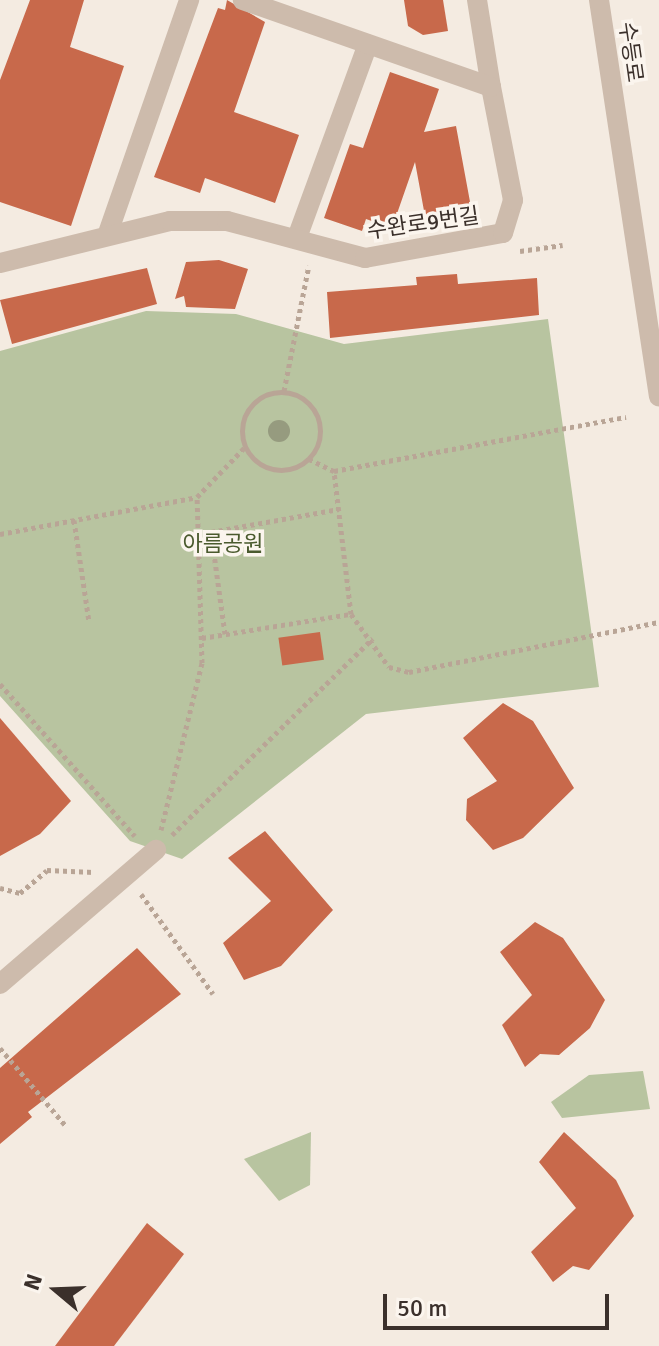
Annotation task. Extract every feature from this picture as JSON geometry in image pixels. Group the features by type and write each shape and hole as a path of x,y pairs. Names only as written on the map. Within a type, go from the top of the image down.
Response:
{"street":[{"path":"108,233 189,0"},
{"path":"243,0 491,87"},
{"name":"수완로9번길","path":"0,263 108,233 227,221 298,235 365,258 503,233 513,200 477,0"},
{"name":"수등로","path":"599,0 659,396"},
{"path":"298,235 368,44"},
{"path":"0,984 153,852"}],"path":[{"path":"515,252 563,245"},
{"path":"284,391 310,260 323,264"},
{"path":"309,459 319,420 303,398 284,391 252,402 241,427 245,447 270,469 309,459 334,471 626,417"},
{"path":"0,534 197,497 245,447"},
{"path":"334,471 351,614 373,638 389,667 409,672 659,622"},
{"path":"197,497 202,638 159,839 181,832 257,745 373,638"},
{"path":"225,634 211,532 339,509"},
{"path":"74,520 89,622"},
{"path":"202,638 351,614"},
{"path":"0,684 153,852"},
{"path":"0,888 20,893 47,870 128,874 213,994"},
{"path":"0,1048 66,1126"}],"green space":[{"name":"아름공원","path":"146,311 236,314 344,344 548,319 599,687 366,714 182,859 130,841 0,696 0,351"},
{"path":"643,1071 650,1109 562,1118 551,1102 589,1075"},
{"path":"311,1132 310,1185 279,1201 244,1159"}],"building":[{"path":"30,0 84,0 70,47 124,66 71,226 0,202 0,80"},
{"path":"227,0 265,22 234,112 299,135 275,203 205,178 200,193 154,177 218,8 225,10"},
{"path":"404,0 443,0 448,31 423,35 408,26"},
{"path":"390,72 439,89 424,132 456,126 473,218 427,227 415,162 392,228 366,219 362,231 324,218 350,144 363,148"},
{"path":"219,260 248,269 235,309 186,307 184,296 175,299 186,262"},
{"path":"147,268 157,304 12,344 0,300"},
{"path":"457,274 458,284 537,278 539,315 330,338 327,292 417,285 416,277"},
{"path":"320,632 324,660 282,666 278,638"},
{"path":"503,703 533,721 574,788 523,838 493,850 466,820 467,799 497,781 463,738"},
{"path":"0,718 71,801 40,834 0,856"},
{"path":"265,831 333,910 281,966 244,980 223,943 271,901 228,858"},
{"path":"535,922 563,938 605,1000 590,1028 559,1055 540,1054 525,1067 502,1025 532,995 500,952"},
{"path":"137,948 181,994 28,1112 32,1117 0,1144 0,1068"},
{"path":"564,1132 616,1180 634,1216 589,1270 573,1266 553,1282 531,1252 576,1208 539,1162"},
{"path":"147,1223 184,1254 114,1346 55,1346"}]}
